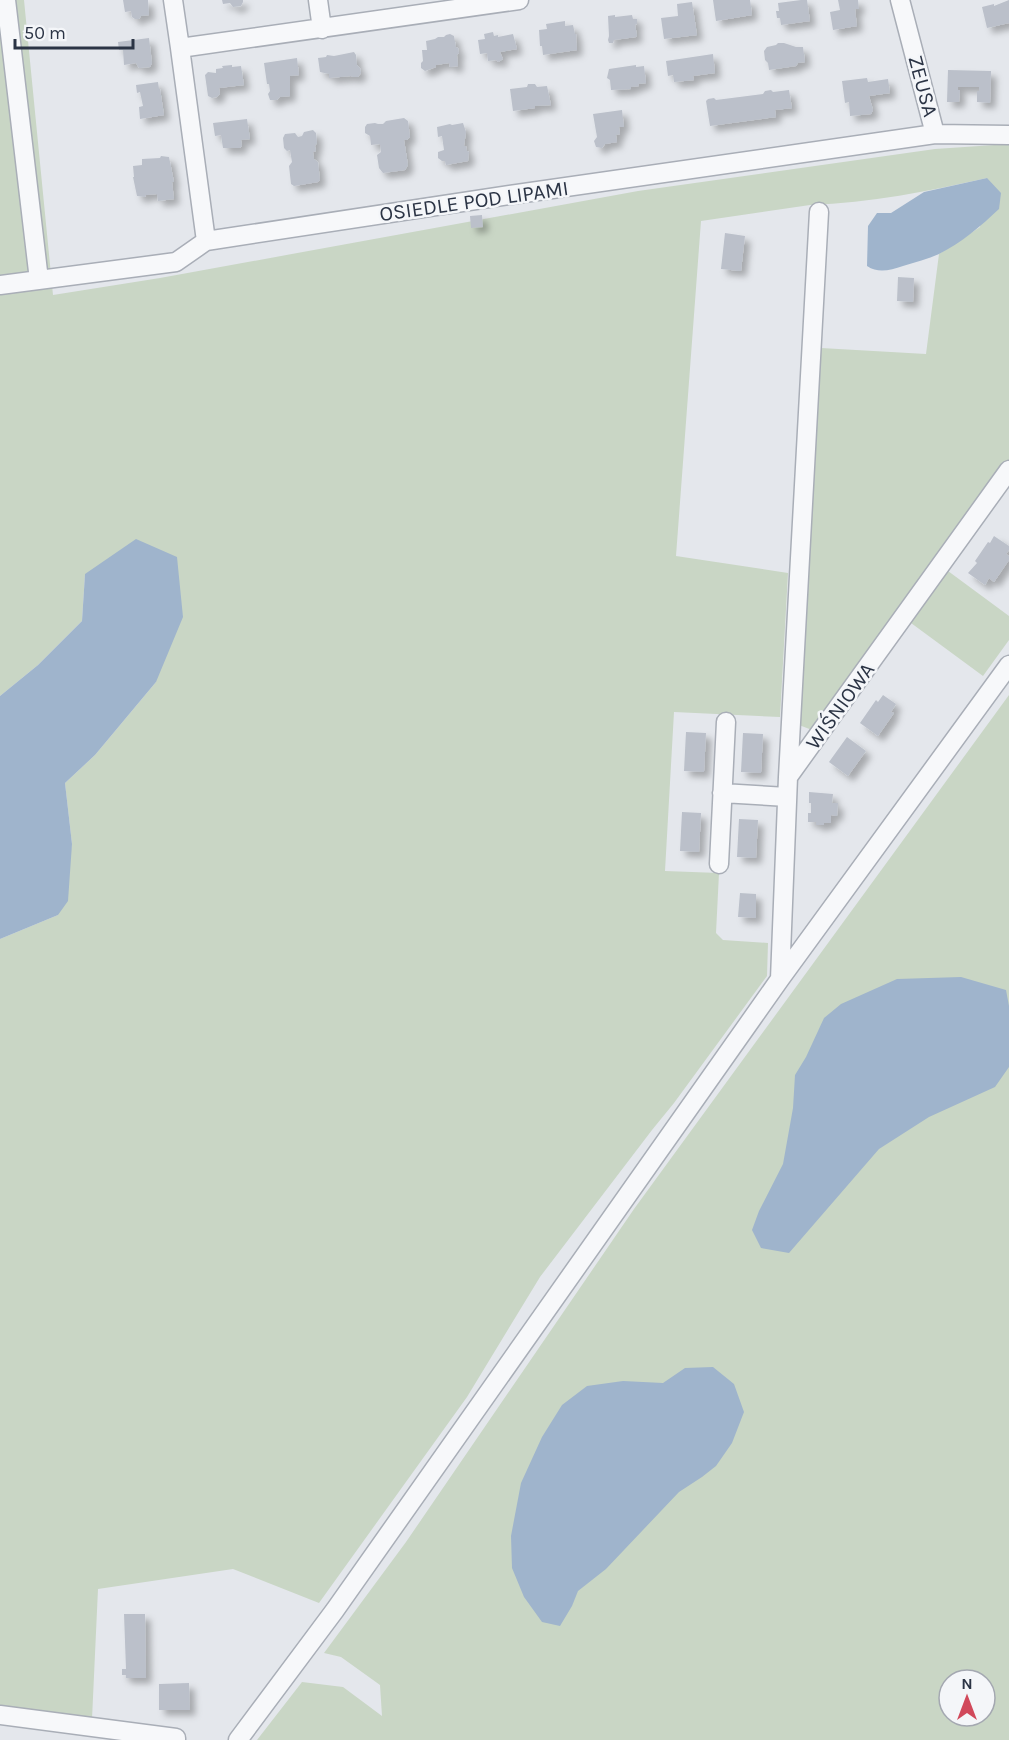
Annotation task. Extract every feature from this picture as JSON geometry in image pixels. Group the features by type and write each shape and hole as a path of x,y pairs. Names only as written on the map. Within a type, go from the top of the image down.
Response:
{"street":[{"path":"6,0 39,280"},
{"path":"0,285 176,262 206,241 173,0"},
{"path":"318,0 322,28"},
{"path":"180,48 485,2 519,0"},
{"name":"ZEUSA","path":"900,0 934,134 1009,135"},
{"name":"OSIEDLE POD LIPAMI","path":"206,241 934,134"},
{"path":"780,979 788,777 819,212"},
{"name":"WIŚNIOWA","path":"788,777 1009,470"},
{"path":"238,1740 335,1610 780,979 1009,665"},
{"path":"719,864 726,722"},
{"path":"722,793 787,797"},
{"path":"0,1715 176,1738 176,1740"}],"green space":[{"path":"0,0 24,0 53,295 160,278 638,191 935,149 1009,144 1009,460 812,730 799,725 821,348 926,354 939,254 980,227 987,178 877,199 810,205 701,221 676,556 788,573 780,717 674,712 665,871 719,873 716,933 723,940 768,943 767,976 674,1103 540,1277 467,1397 319,1603 233,1569 98,1589 92,1719 0,1707 0,939 58,915 72,844 65,783 95,755 156,682 85,574 82,621 38,665 0,696"},
{"path":"948,571 1009,616 1009,640 983,676 911,623"},
{"path":"1009,695 1009,1740 257,1740 302,1682 343,1687 382,1716 380,1685 341,1657 324,1653 406,1542 634,1209"}],"water":[{"path":"987,178 1001,193 999,209 963,239 935,256 894,269 880,271 867,266 868,226 877,213 891,213 924,192"},
{"path":"136,539 177,557 183,617 156,682 95,755 65,783 72,844 68,901 58,915 0,939 0,696 38,665 82,621 85,574"},
{"path":"961,977 1006,990 1009,1006 1009,1067 995,1087 929,1117 879,1149 789,1253 761,1248 752,1230 783,1164 793,1108 795,1075 824,1018 841,1004 897,979"},
{"path":"713,1367 734,1384 744,1412 732,1443 716,1466 679,1492 606,1569 578,1591 560,1626 542,1622 524,1597 512,1568 511,1536 521,1483 542,1437 562,1405 587,1386 623,1381 663,1383 685,1368"}],"building":[{"path":"123,0 148,0 149,15 135,19 131,11 125,12"},
{"path":"222,0 243,0 243,2 241,6 233,7 230,3 223,4"},
{"path":"713,0 750,0 752,15 716,21"},
{"path":"807,0 810,21 781,25 776,11 779,11 778,3"},
{"path":"838,0 858,0 859,9 855,9 857,26 833,30 830,12 840,10"},
{"path":"1009,0 1009,23 987,28 982,7 994,4 994,6"},
{"path":"692,2 697,35 664,39 661,18 678,16 677,4"},
{"path":"615,15 615,17 632,15 633,19 637,19 636,37 614,40 613,43 609,43 608,16"},
{"path":"565,21 565,26 573,25 577,50 543,55 539,30 547,29 546,24"},
{"path":"493,32 494,36 498,35 498,37 513,34 517,49 500,52 503,59 498,62 488,61 487,53 480,54 478,40 485,39 484,34"},
{"path":"450,34 454,36 458,48 458,66 450,67 449,63 436,65 425,71 421,68 422,50 427,50 426,41"},
{"path":"149,38 152,63 150,67 139,68 136,63 124,65 123,50 119,50 118,42"},
{"path":"778,43 803,47 805,62 798,63 796,66 769,70 764,51 767,47"},
{"path":"354,52 361,73 358,77 329,78 329,74 320,72 318,58"},
{"path":"713,54 715,73 693,76 694,80 674,82 673,75 668,76 666,61"},
{"path":"297,58 299,75 290,76 290,96 270,100 264,63"},
{"path":"232,65 232,67 241,66 244,85 219,88 220,94 217,97 208,96 205,75 208,72 216,73 216,69 223,68 222,66"},
{"path":"636,65 636,67 644,66 646,83 638,84 639,86 631,87 631,89 611,90 610,80 607,78 609,69"},
{"path":"948,70 991,71 990,103 977,102 979,87 958,87 959,102 947,102"},
{"path":"867,78 868,82 888,79 890,93 869,96 873,110 871,114 850,116 849,102 845,103 842,81"},
{"path":"158,82 164,115 140,119 139,107 143,106 136,85"},
{"path":"528,84 535,84 537,87 547,86 551,105 513,111 510,89 527,87"},
{"path":"771,90 773,92 789,90 792,108 775,110 776,117 710,126 706,101 708,99 763,94"},
{"path":"622,110 624,127 619,127 620,134 616,135 617,142 605,144 602,148 596,147 594,141 597,137 593,114"},
{"path":"404,118 408,121 410,137 404,140 408,165 405,170 383,173 379,168 377,155 381,152 380,144 371,145 370,136 365,133 365,127 367,124 383,124 386,121"},
{"path":"247,119 250,139 241,140 240,148 223,148 221,135 215,136 213,123"},
{"path":"463,123 466,132 464,146 469,152 468,161 446,165 445,161 438,158 438,152 444,150 442,136 438,137 437,127"},
{"path":"313,130 316,133 317,143 316,151 313,152 314,159 318,162 320,180 294,186 291,184 289,166 292,162 290,150 287,151 284,148 283,138 285,134 295,133 298,137 304,132"},
{"path":"161,156 169,157 174,182 172,182 174,199 158,201 157,194 137,196 133,166 142,165 142,159 160,158"},
{"path":"482,215 483,227 471,228 470,216"},
{"path":"725,233 745,236 741,271 721,269"},
{"path":"898,277 914,278 913,302 897,301"},
{"path":"994,536 1009,546 1006,554 1009,560 994,582 989,578 985,585 968,573"},
{"path":"883,695 896,704 891,712 894,713 878,736 860,723 876,700 878,702"},
{"path":"686,732 706,733 704,772 684,771"},
{"path":"743,733 763,734 761,773 741,772"},
{"path":"847,737 866,751 848,776 829,762"},
{"path":"809,792 833,794 832,803 838,803 837,816 831,815 831,823 816,825 816,822 808,822 808,813 811,813"},
{"path":"682,812 701,813 699,852 680,851"},
{"path":"739,819 758,820 756,858 737,857"},
{"path":"740,893 756,894 756,918 738,917"},
{"path":"124,1614 145,1614 146,1678 126,1678 126,1675 122,1675 122,1669 126,1669"},
{"path":"189,1683 190,1710 159,1710 159,1684"}]}
